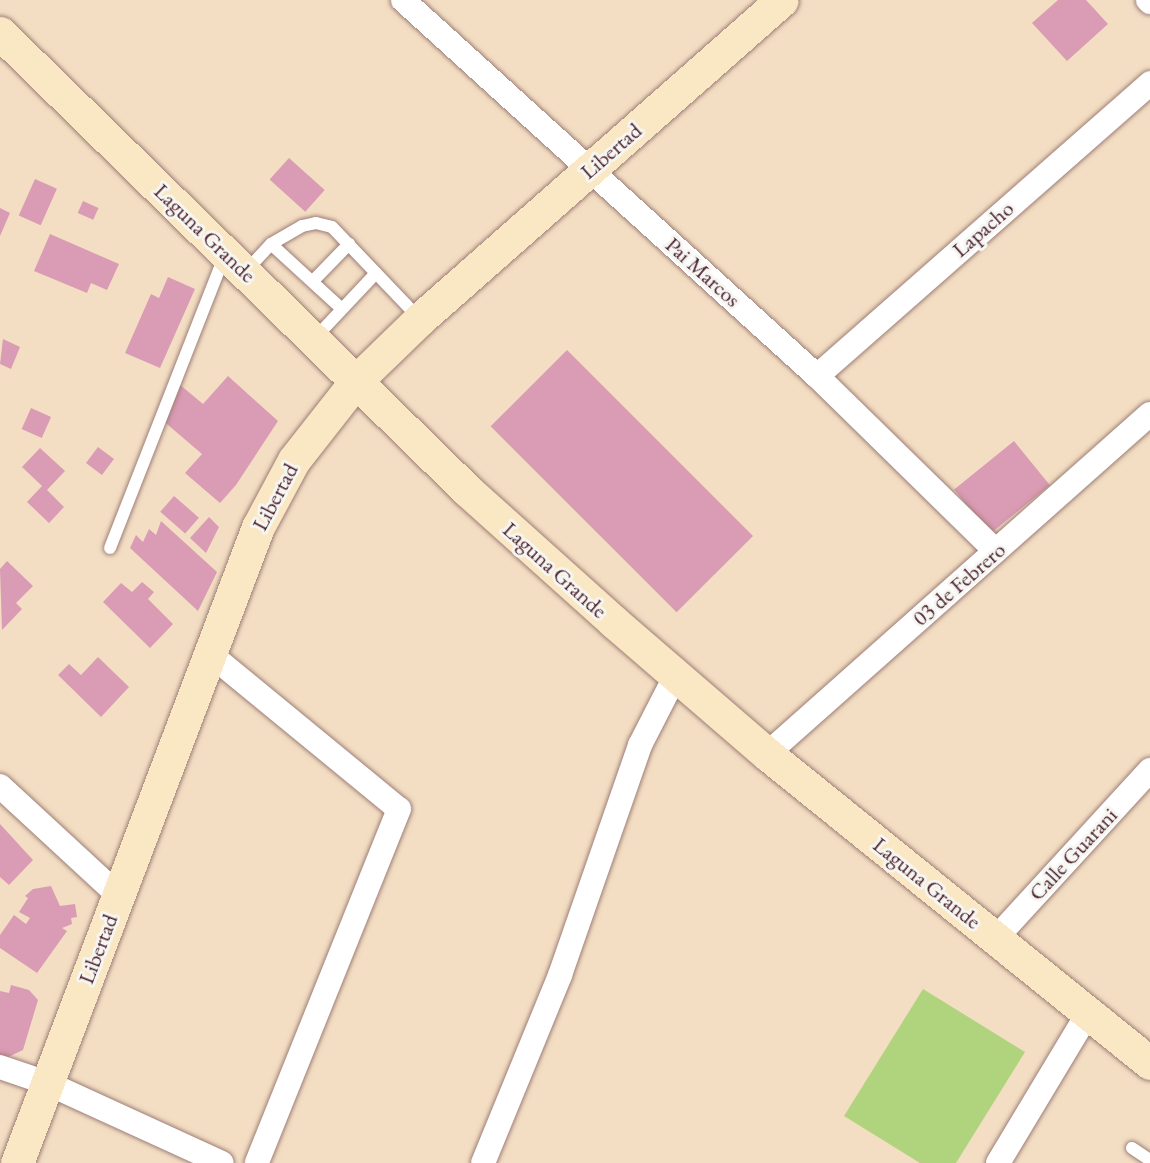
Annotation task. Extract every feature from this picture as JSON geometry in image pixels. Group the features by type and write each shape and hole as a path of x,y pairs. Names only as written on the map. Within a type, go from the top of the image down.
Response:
{"main road":[{"name":"Libertad","path":"17,1163 258,527 294,460 356,381 420,319 773,3"},
{"name":"Laguna Grande","path":"0,33 467,490 767,754 1150,1063"}],"street":[{"name":"Pai Marcos","path":"403,0 817,376 996,551"},
{"name":"Lapacho","path":"817,376 1150,83"},
{"name":"03 de Febrero","path":"767,754 1150,414"},
{"path":"210,654 399,809 257,1163"},
{"path":"483,1163 560,975 640,745 676,675"},
{"name":"Calle Guarani","path":"996,939 1150,770"},
{"path":"0,786 118,895"},
{"path":"998,1163 1088,1012"},
{"path":"0,1066 47,1083 222,1163"}],"lane":[{"path":"110,548 235,262 302,226 316,223 332,227 420,319"},
{"path":"271,244 342,309"},
{"path":"313,281 349,244"},
{"path":"314,339 375,273"},
{"path":"1132,1148 1150,1160"}],"green space":[{"path":"923,989 1025,1052 956,1163 920,1163 844,1116"}],"building":[{"path":"1058,0 1086,0 1108,24 1067,61 1032,23"},
{"path":"289,158 325,190 305,212 270,180"},
{"path":"35,179 57,189 41,225 19,216"},
{"path":"83,201 99,208 93,220 78,213"},
{"path":"0,208 10,213 0,236"},
{"path":"50,234 119,264 107,290 91,283 87,293 34,271"},
{"path":"168,277 195,289 160,368 125,353 151,294 159,298"},
{"path":"3,339 20,347 11,369 0,364"},
{"path":"567,350 753,536 677,612 491,426"},
{"path":"228,376 278,421 236,485 220,503 185,473 202,454 161,419 179,384 203,404"},
{"path":"31,408 51,417 42,438 22,429"},
{"path":"1014,441 1050,485 990,534 954,489"},
{"path":"98,447 114,459 102,475 86,463"},
{"path":"40,448 65,471 47,490 64,507 49,523 27,502 42,486 22,467"},
{"path":"174,496 199,518 185,533 160,512"},
{"path":"209,517 219,527 206,553 190,538"},
{"path":"161,521 217,572 198,611 130,548 136,535 143,542 149,529 156,535"},
{"path":"7,561 33,586 16,603 22,609 2,630 0,569"},
{"path":"142,582 154,592 148,599 173,624 150,648 103,602 121,583 132,592"},
{"path":"98,657 129,687 101,717 58,675 69,664 81,675"},
{"path":"0,824 33,860 9,885 0,877"},
{"path":"51,886 60,906 75,904 77,917 71,918 72,924 62,928 67,931 37,973 0,948 0,935 14,915 26,924 30,918 19,912 28,898 25,896 33,889"},
{"path":"11,985 29,990 38,1000 23,1050 8,1057 0,1055 0,991 9,993"}]}
